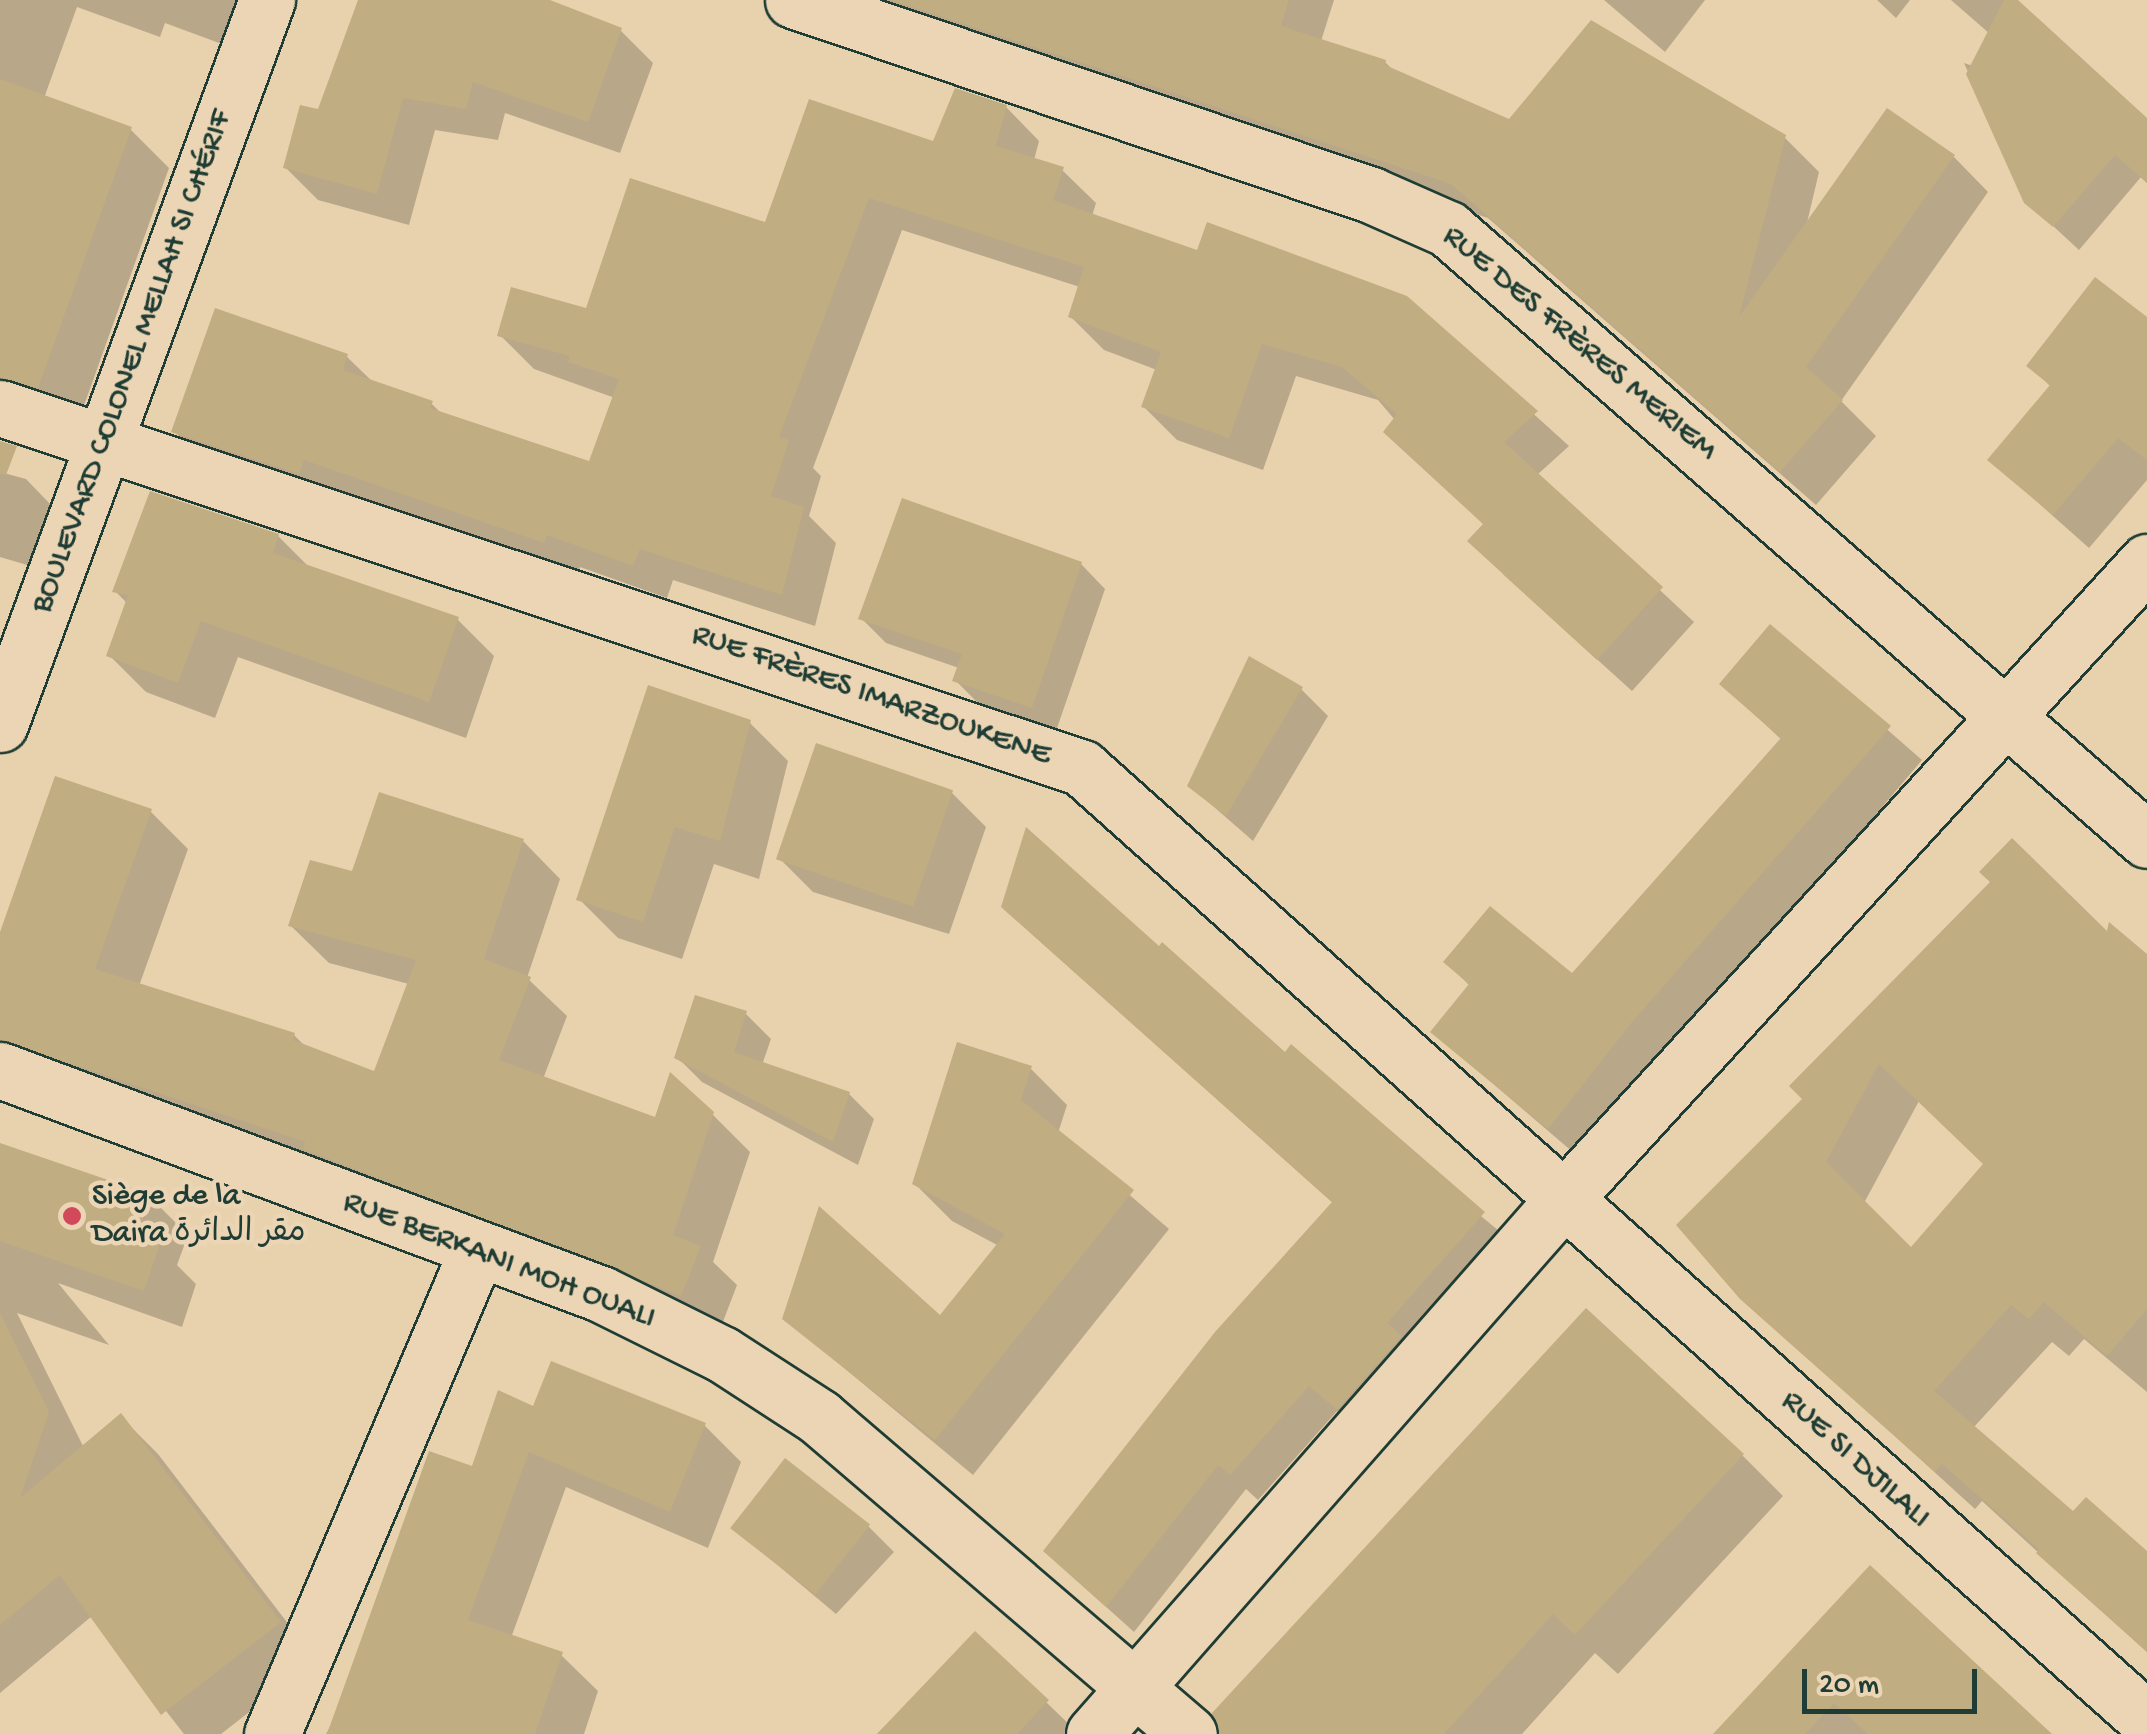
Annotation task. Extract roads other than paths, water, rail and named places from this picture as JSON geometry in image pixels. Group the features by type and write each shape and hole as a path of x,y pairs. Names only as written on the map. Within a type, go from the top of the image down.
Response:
{"street":[{"name":"BOULEVARD COLONEL MELLAH SI CHÉRIF","path":"0,724 266,0"},
{"name":"RUE DES FRÈRES MERIEM","path":"793,0 1371,195 1448,230 2147,840"},
{"name":"RUE FRÈRES IMARZOUKENE","path":"0,408 1082,768 1563,1200"},
{"path":"1094,1734 1563,1200 2147,562"},
{"name":"RUE BERKANI MOH OUALI","path":"0,1070 601,1294 722,1354 820,1416 1189,1734"},
{"name":"RUE SI DJILALI","path":"1563,1200 2147,1720"},
{"path":"272,1734 476,1250"}],"place":[{"name":"Siège de la Daira مقر الدائرة","path":"72,1216"}]}
